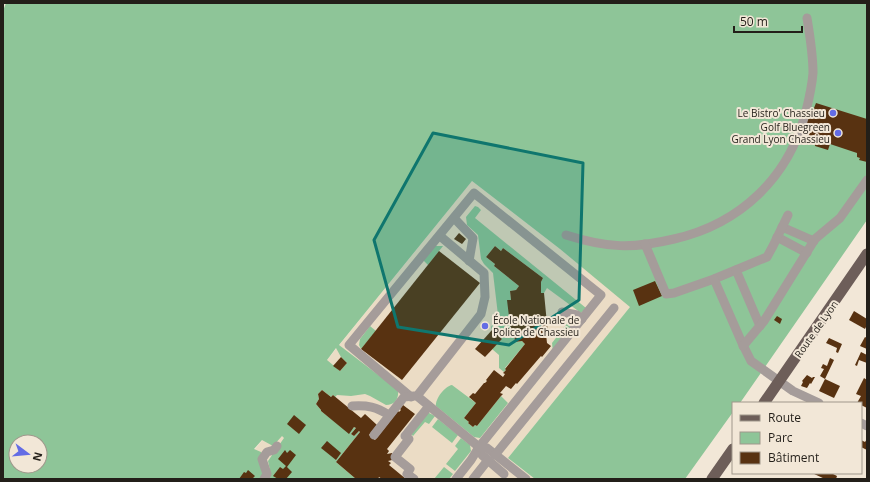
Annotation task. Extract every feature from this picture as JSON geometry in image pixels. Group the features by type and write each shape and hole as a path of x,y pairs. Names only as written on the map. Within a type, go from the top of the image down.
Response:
{"main road":[{"name":"Route de Lyon","path":"765,402 867,254"},
{"path":"712,479 732,449"}],"street":[{"path":"566,235 612,246 662,242 694,234 722,222 744,208 774,178 798,139 810,95 813,73 807,18"},
{"path":"743,346 764,321 814,242 840,218 867,180"},
{"path":"456,479 479,447 601,295 474,193 349,345 429,406 479,447 482,455 491,457 510,467 526,479"},
{"path":"645,244 666,294 674,293 714,279 767,257 788,215"},
{"path":"454,218 473,238 469,261"},
{"path":"782,227 814,242"},
{"path":"374,436 404,397 414,396 481,314 485,298 484,273 440,236"},
{"path":"777,237 807,253"},
{"path":"736,270 760,326"},
{"path":"714,279 751,361 793,390 817,402"},
{"path":"473,479 614,308"},
{"path":"562,312 577,315 582,319"},
{"path":"352,406 366,406 380,409 390,415"},
{"path":"414,479 407,474 410,469 395,457 409,439 405,436 429,406"},
{"path":"264,479 267,474 262,459 267,452 274,450 277,446"},
{"path":"491,457 502,477 510,467"}],"highlighted area":[{"path":"433,133 583,163 579,300 509,345 398,327 374,240"}],"shaded area":[{"name":"École Nationale de Police de Chassieu","path":"472,181 631,306 508,458 535,479 231,479"}],"green space":[{"path":"6,3 867,3 867,220 741,402 732,402 732,413 685,479 535,479 508,458 630,307 560,249 472,181 339,345 398,390 396,401 392,404 386,405 365,394 351,396 337,395 335,397 333,395 331,397 322,390 318,394 319,399 316,404 321,411 349,433 354,427 356,428 351,434 354,436 359,431 360,432 336,462 356,479 267,479 270,470 268,461 284,438 282,436 273,446 262,440 254,449 261,452 264,473 261,479 3,479 3,11","holes":["336,348 341,357 347,363 340,371 327,360"]},
{"path":"475,206 481,210 475,218 586,308 581,313 547,288 544,293 541,293 541,282 543,278 503,248 501,251 495,246 486,257 495,264 494,266 519,286 516,290 510,291 511,300 508,300 515,342 522,341 525,344 505,368 506,370 504,372 499,368 499,355 492,349 502,339 492,330 491,327 498,315 493,273 481,259 478,235 467,225 466,217"},
{"path":"435,246 443,246 428,265 423,260"},
{"path":"573,318 576,320 553,352 552,343"},
{"path":"370,326 376,331 361,349 359,345 360,339"},
{"path":"452,385 476,403 464,418 473,427 475,425 477,426 501,396 508,403 480,438 474,437 436,406 437,400 441,393"},
{"path":"427,412 435,416 429,424 425,422 413,436 411,434"},
{"path":"438,419 458,435 452,443 432,427"},
{"path":"461,438 470,445 471,451 455,471 446,464 458,449 455,446"},
{"path":"444,467 453,474 449,479 434,479"}],"building":[{"name":"Golf Bluegreen Grand Lyon Chassieu","path":"816,103 867,119 867,162 859,160 860,158 857,157 857,153 830,144 828,150 815,146 815,144 806,141 811,125 805,123 808,112 812,113"},
{"path":"459,233 466,239 462,244 454,239"},
{"path":"495,246 501,251 503,248 543,278 541,282 541,293 544,293 548,334 546,334 547,343 551,346 517,384 516,383 511,389 506,386 500,393 503,394 477,426 475,425 473,427 464,418 476,403 469,397 473,393 475,394 487,381 486,380 494,370 503,377 505,374 503,373 506,370 505,369 525,344 522,341 515,342 514,333 511,333 507,300 511,300 510,291 516,290 519,286 494,266 495,264 486,257"},
{"path":"439,251 480,283 402,380 361,349"},
{"path":"655,281 662,296 639,306 633,290"},
{"path":"854,311 867,319 865,329 849,320"},
{"path":"777,316 782,319 780,324 774,320"},
{"path":"492,330 502,339 485,357 475,349"},
{"path":"865,337 867,338 867,349 860,346"},
{"path":"829,338 842,344 838,353 836,352 837,348 826,343"},
{"path":"861,352 867,355 867,363 859,360 857,366 855,365"},
{"path":"341,357 347,363 340,371 333,366"},
{"path":"830,358 834,360 825,379 820,376 824,369 821,368 823,364 827,366"},
{"path":"807,375 812,378 815,377 807,388 801,386 802,381"},
{"path":"864,378 867,380 867,408 862,406 862,402 858,402 861,396 856,394"},
{"path":"825,379 840,386 834,398 819,391"},
{"path":"322,390 331,397 333,395 361,418 365,414 377,425 369,435 375,440 398,411 399,412 401,410 400,409 403,405 415,414 387,449 389,451 387,454 392,453 392,460 388,461 391,463 389,465 406,479 382,479 379,477 378,479 356,479 336,462 360,432 359,431 354,436 351,434 356,428 354,427 349,434 321,411 316,404 319,399 318,394"},
{"path":"294,415 306,425 299,434 287,424"},
{"path":"867,439 867,450 862,448 862,440 865,442"},
{"path":"327,441 341,453 336,460 321,448"},
{"path":"285,450 287,453 290,450 296,455 287,467 292,472 286,479 278,479 273,476 280,467 283,469 286,466 278,459"},
{"path":"248,470 255,476 252,479 239,479 244,472 246,473"},
{"path":"814,474 833,474 837,476 836,479 825,479"}],"place":[{"name":"Le Bistro' Chassieu","path":"833,113"},
{"name":"Golf Bluegreen Grand Lyon Chassieu","path":"838,133"},
{"name":"École Nationale de Police de Chassieu","path":"485,326"}]}
